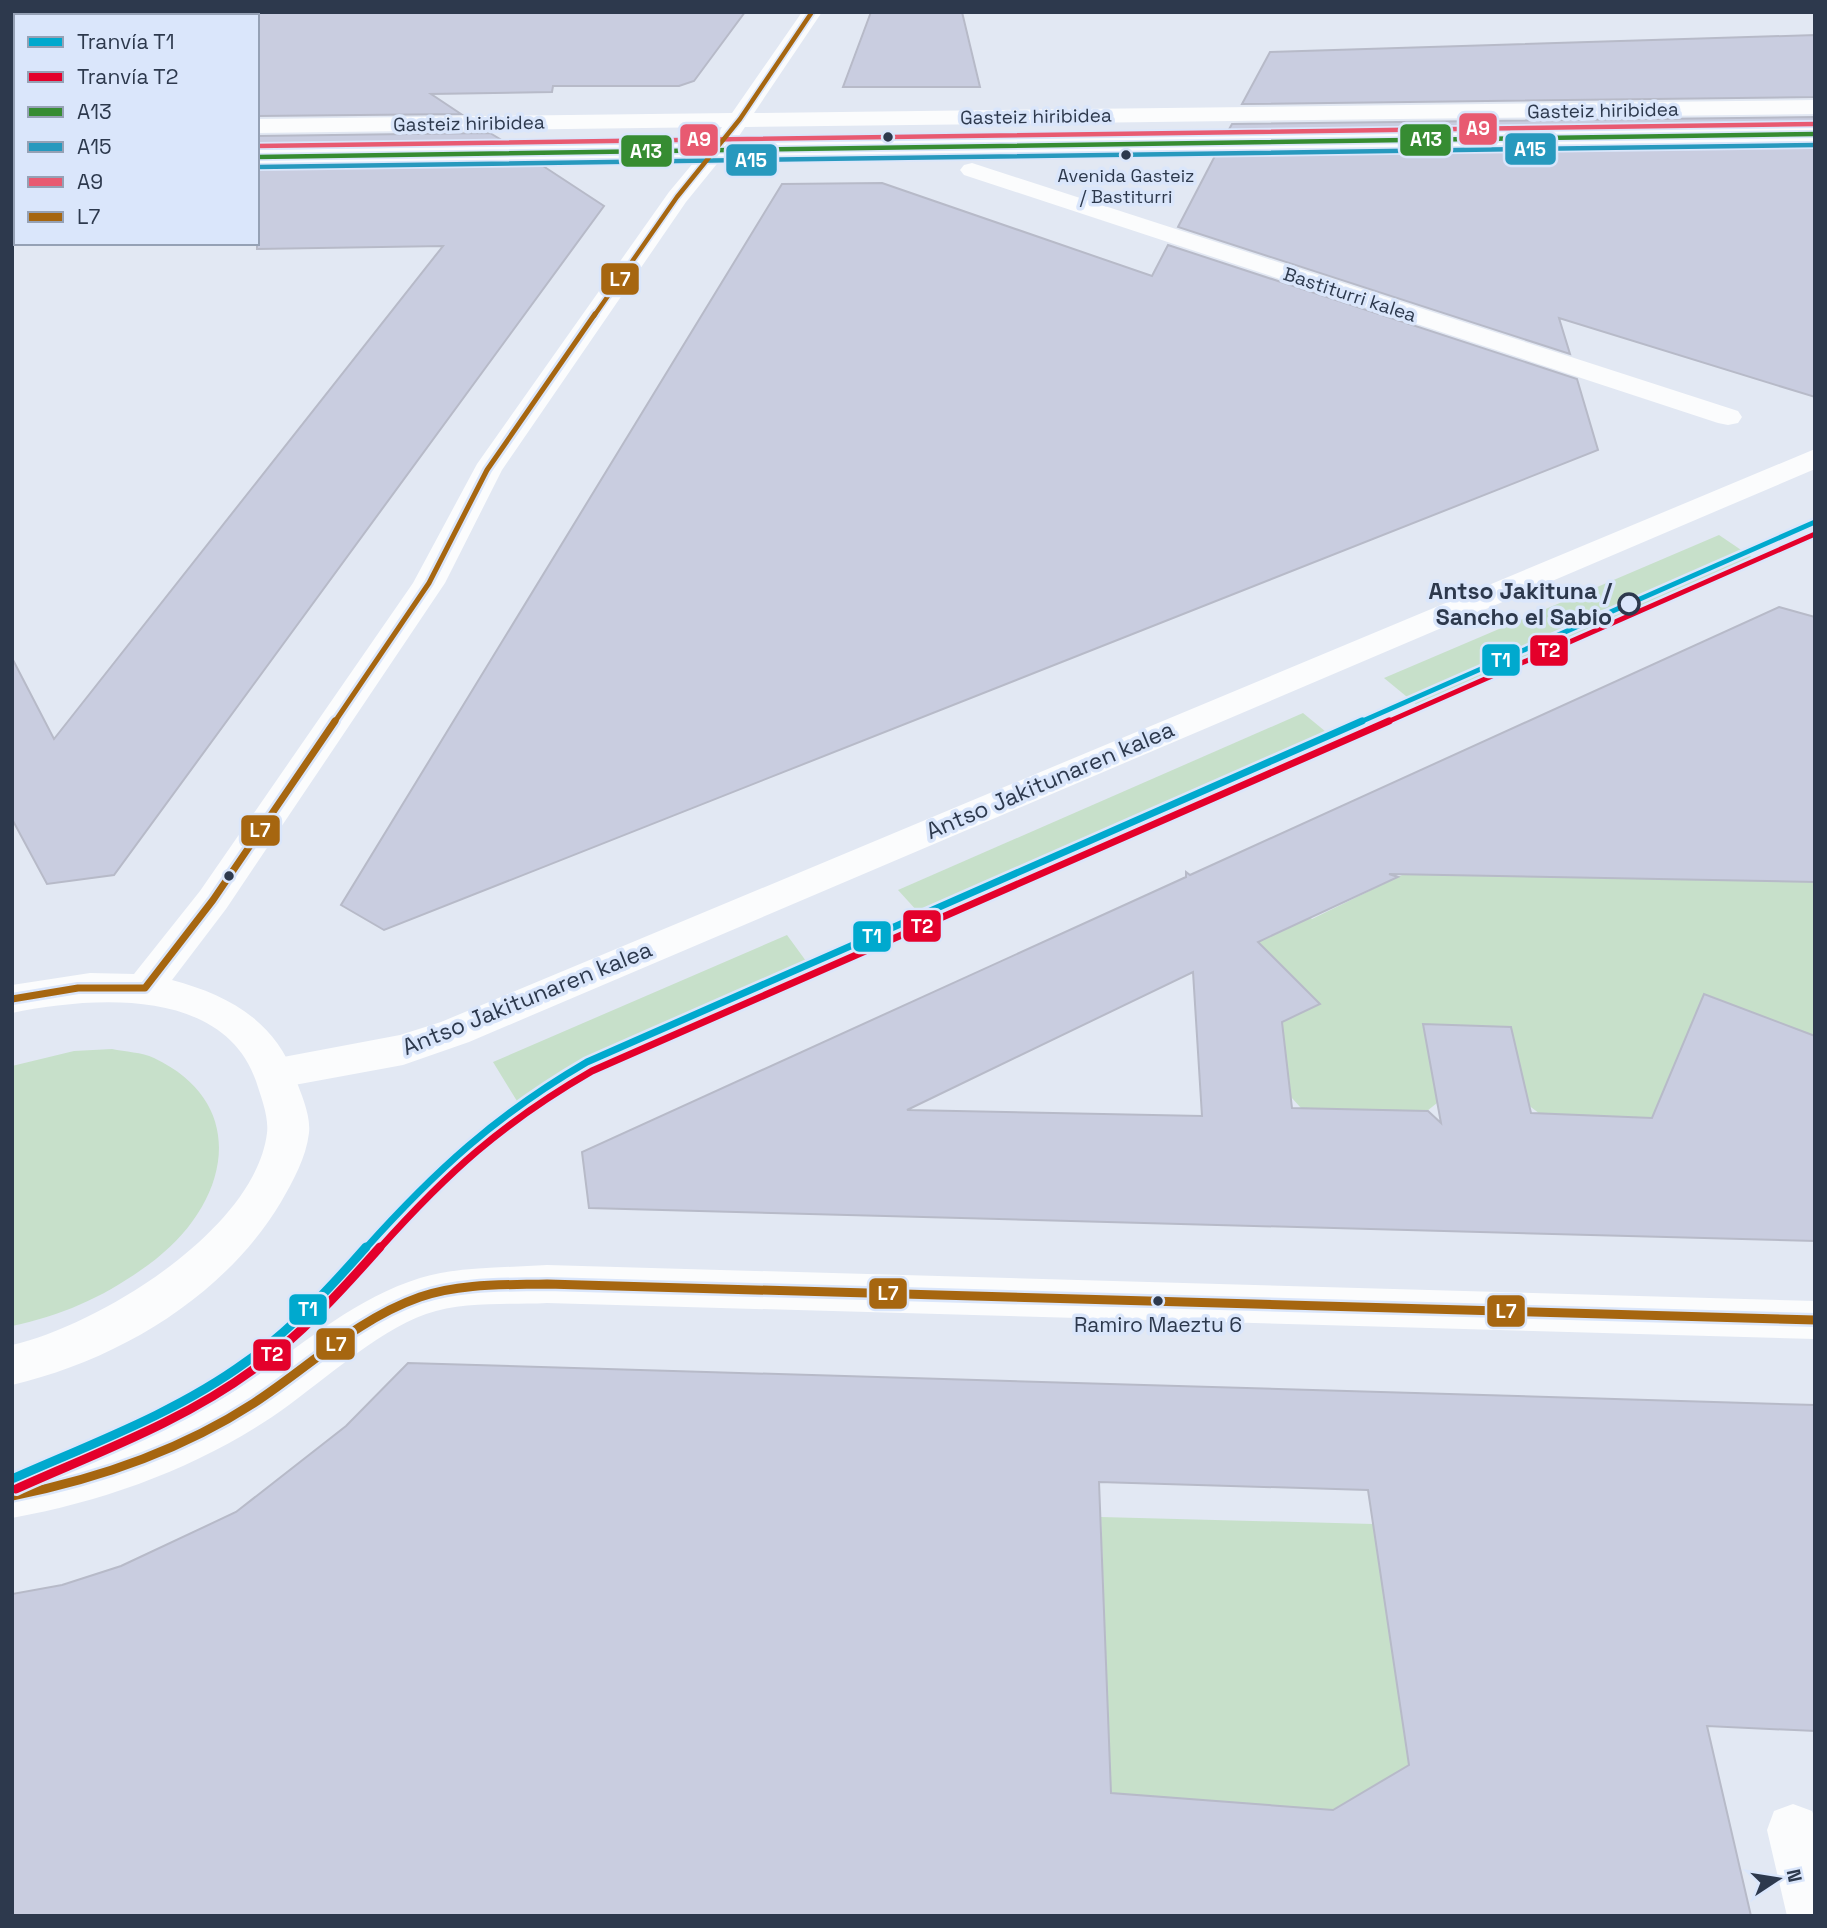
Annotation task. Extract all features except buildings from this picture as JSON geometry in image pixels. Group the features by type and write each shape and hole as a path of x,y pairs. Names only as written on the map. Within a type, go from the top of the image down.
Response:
{"main road":[{"path":"145,988 213,900 429,583 486,470 677,197 740,119 812,12"},
{"name":"Gasteiz hiribidea","path":"259,126 1815,107"},
{"name":"Gasteiz hiribidea","path":"259,157 1815,134"},
{"name":"Bastiturri kalea","path":"972,170 1728,417"},
{"name":"Antso Jakitunaren kalea","path":"278,1073 403,1050 455,1032 1815,458"},
{"path":"1739,489 1815,486"},
{"path":"12,999 38,992 93,985 145,988 203,1003 248,1032 278,1073 288,1133 277,1170 245,1218 204,1263 162,1300 92,1340 33,1363 12,1365"},
{"path":"12,1496 82,1481 162,1455 253,1404 320,1355 407,1303 457,1289 547,1284 1815,1320"}],"lane":[{"path":"1793,1830 1814,1916"}],"green space":[{"path":"1719,535 1753,558 1418,706 1384,678"},
{"path":"1303,713 1337,741 928,923 898,890"},
{"path":"1404,874 1815,882 1815,1036 1704,994 1665,1087 1782,1134 1540,1114 1423,1024 1437,1103 1427,1111 1301,1108 1291,1097 1258,942 1292,901 1312,919"},
{"path":"787,935 814,972 624,1057 525,1114 493,1062"},
{"path":"112,1049 154,1058 185,1078 205,1101 217,1127 219,1154 213,1182 200,1210 181,1236 156,1259 122,1283 88,1301 12,1326 12,1066 74,1051"},
{"path":"1101,1517 1373,1524 1409,1765 1333,1810 1111,1793"}],"tram line":[{"name":"T1","path":"12,1479 148,1418 214,1383 245,1363 275,1340 317,1301 413,1196 469,1142 506,1113 587,1062 1815,522"},
{"name":"T2","path":"16,1489 189,1410 253,1370 307,1324 465,1159 526,1112 592,1071 1815,534"}],"transit line":[{"name":"L7","path":"12,999 78,988 145,988 213,900 429,583 487,470 677,197 740,119 812,12"},
{"name":"A9","path":"259,146 1815,124"},
{"name":"A13","path":"259,157 1815,134"},
{"name":"A15","path":"259,167 1815,145"},
{"name":"L7","path":"12,1496 107,1473 168,1450 254,1403 376,1317 420,1297 467,1287 547,1284 1815,1320"}],"place":[{"name":"Avenida Gasteiz / Bastiturri","path":"1126,155"},
{"name":"Antso Jakituna / Sancho el Sabio","path":"1629,604"},
{"name":"Ramiro Maeztu 6","path":"1158,1301"}]}
